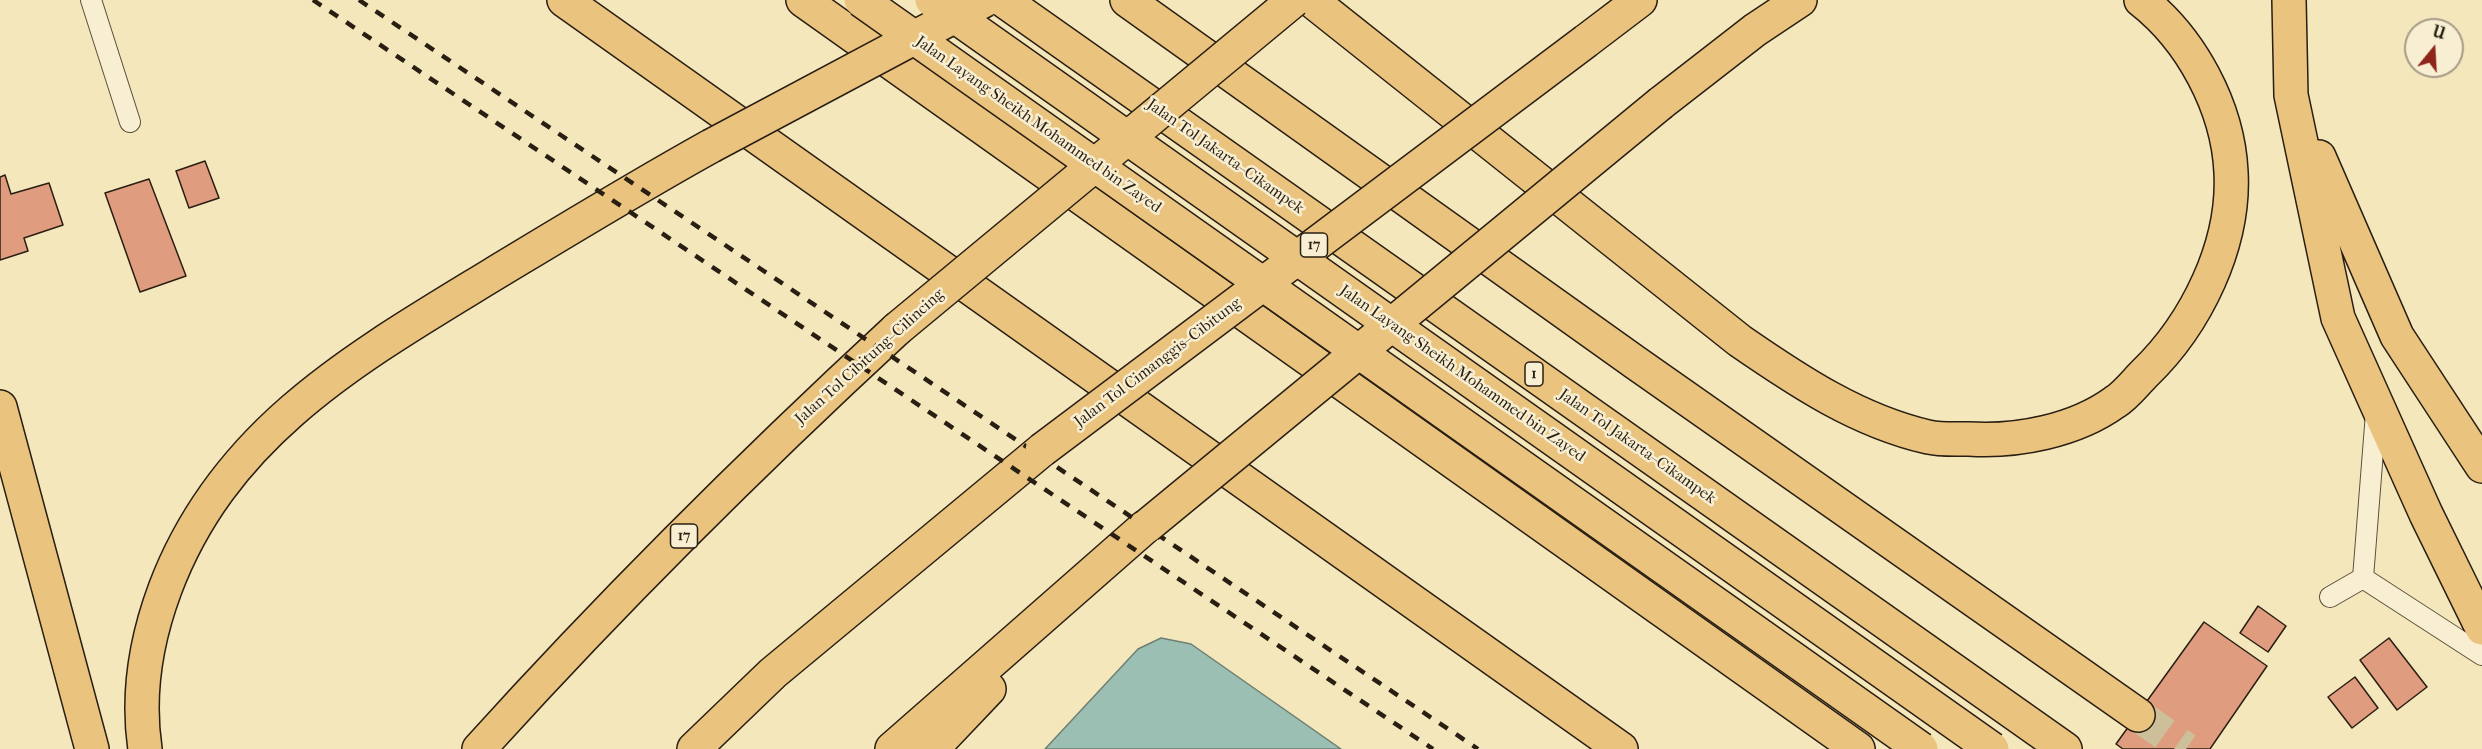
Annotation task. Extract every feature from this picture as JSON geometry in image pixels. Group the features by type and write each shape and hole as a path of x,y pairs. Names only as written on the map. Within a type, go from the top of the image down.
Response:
{"highway":[{"path":"564,0 1621,749"},
{"path":"803,0 1858,749"},
{"name":"Jalan Layang Sheikh Mohammed bin Zayed","path":"861,0 1921,749"},
{"name":"Jalan Layang Sheikh Mohammed bin Zayed","path":"932,0 1992,749"},
{"path":"146,749 142,689 154,618 177,557 209,502 251,448 299,403 359,357 638,186 985,0"},
{"name":"Jalan Tol Jakarta–Cikampek","path":"1003,0 2065,749"},
{"path":"1126,0 1617,350 2138,715"},
{"name":"Jalan Tol Cibitung–Cilincing","path":"478,749 555,664 814,406 897,329 1294,0"},
{"path":"1311,0 1740,341 1809,388 1867,417 1929,437 2001,441 2062,428 2115,402 2159,359 2191,318 2212,272 2227,222 2231,172 2223,125 2207,82 2184,45 2154,10 2141,0"},
{"name":"Jalan Tol Cimanggis–Cibitung","path":"694,749 773,673 1042,450 1640,0"},
{"path":"892,749 1146,526 1661,104 1755,30 1800,0"},
{"path":"2289,0 2291,95 2338,318 2482,628"},
{"path":"2291,95 2397,336 2482,466"},
{"path":"0,407 92,749"},
{"path":"932,749 1146,526"}],"lane":[{"path":"91,0 130,122"},
{"path":"2363,578 2377,405"},
{"path":"2330,597 2363,578"},
{"path":"2363,578 2482,656"}],"water":[{"path":"1161,638 1191,644 1341,749 1045,749 1138,649"}],"building":[{"path":"205,161 219,198 189,208 176,171"},
{"path":"5,175 11,194 49,183 63,225 24,238 28,251 0,260 0,177"},
{"path":"149,179 186,276 140,292 105,193"},
{"path":"2258,606 2286,626 2268,652 2240,633"},
{"path":"2204,622 2267,666 2210,749 2123,749 2116,744"},
{"path":"2389,638 2427,687 2397,710 2360,660"},
{"path":"2355,677 2378,708 2352,728 2328,697"}],"tunnel":[{"path":"2138,715 2186,749"}],"railway":[{"path":"313,0 1433,749"},
{"path":"359,0 1478,749"}]}
